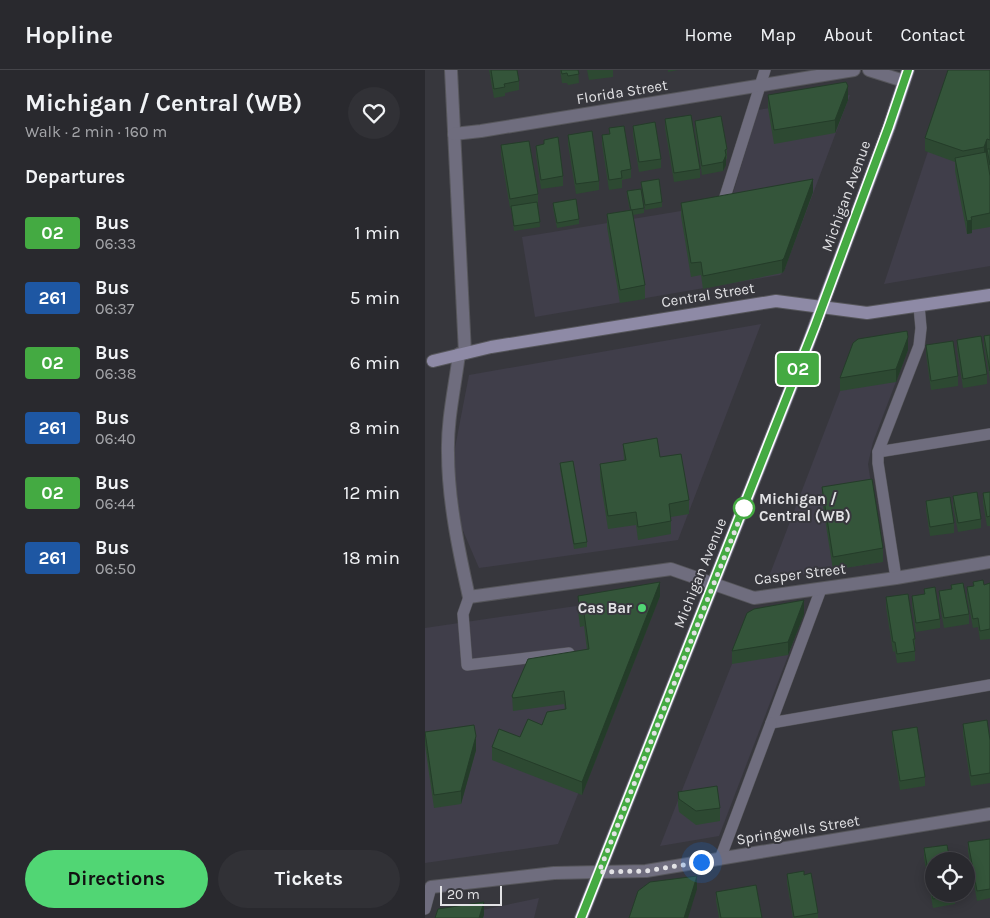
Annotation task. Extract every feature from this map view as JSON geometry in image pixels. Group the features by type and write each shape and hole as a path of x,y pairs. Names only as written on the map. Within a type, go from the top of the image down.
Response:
{"main road":[{"name":"Michigan Avenue","path":"581,918 822,307 906,76"}],"street":[{"path":"451,70 462,354 450,412 447,451 453,507 469,597"},
{"name":"Florida Street","path":"454,134 491,130 854,70"},
{"path":"869,70 906,76"},
{"name":"Central Street","path":"429,361 491,347 776,300 867,313 990,296"},
{"name":"Casper Street","path":"469,597 671,569 754,598 896,578 990,562"},
{"name":"Springwells Street","path":"431,887 554,873 646,871 990,814"}],"lane":[{"path":"724,200 765,70"},
{"path":"896,578 878,463 878,452 919,346 921,328 919,306"},
{"path":"878,452 990,434"},
{"path":"720,859 821,589"},
{"path":"469,597 463,614 467,665 569,652"},
{"path":"771,723 990,685"},
{"path":"425,910 431,887"}],"shaded area":[{"path":"955,70 990,70 990,266 884,284"},
{"path":"850,95 784,271 780,275 535,317 522,237 730,203 758,110"},
{"path":"761,324 678,540 479,568 461,526 453,458 469,375"},
{"path":"907,344 908,350 873,442 868,464 883,562 773,579 770,574 855,352"},
{"path":"658,594 558,844 425,863 425,628"},
{"path":"804,614 719,836 660,846 747,626 754,622"},
{"path":"539,898 534,918 445,918"}],"building":[{"path":"491,70 517,70 519,81 504,84 505,87 494,89"},
{"path":"561,70 578,70 579,74 568,76 567,73 562,74"},
{"path":"948,70 990,70 990,140 987,139 984,147 963,151 925,138"},
{"path":"846,82 848,86 835,120 774,130 768,95"},
{"path":"691,115 700,169 674,173 665,119"},
{"path":"721,116 727,149 725,150 726,155 723,162 702,166 695,121"},
{"path":"655,122 661,159 639,162 633,126"},
{"path":"624,126 631,169 621,171 622,178 609,180 602,135 610,134 609,128"},
{"path":"592,131 599,181 576,184 568,135"},
{"path":"558,137 563,176 541,180 536,146 544,144 544,140"},
{"path":"529,141 538,194 510,199 501,145"},
{"path":"987,149 990,149 990,165"},
{"path":"986,152 990,176 990,213 971,217 972,220 967,221 955,158"},
{"path":"659,179 662,202 645,205 641,182"},
{"path":"813,179 782,260 703,276 701,262 691,263 681,203"},
{"path":"641,189 644,208 631,210 627,191"},
{"path":"576,199 579,219 557,223 553,203"},
{"path":"537,202 540,222 514,226 511,206"},
{"path":"632,210 645,285 620,290 607,214"},
{"path":"907,331 908,337 896,369 840,378 853,343 858,339"},
{"path":"990,335 990,371 984,336"},
{"path":"981,336 987,374 963,379 957,340"},
{"path":"953,341 958,376 931,381 926,345"},
{"path":"657,438 660,457 681,454 689,500 669,504 671,521 638,527 636,512 608,516 600,464 626,460 623,444"},
{"path":"573,461 587,542 574,544 560,463"},
{"path":"872,479 883,548 833,557 822,487"},
{"path":"977,492 981,519 958,523 953,496"},
{"path":"990,492 990,516 987,517 983,493"},
{"path":"950,497 954,523 930,527 926,501"},
{"path":"983,580 984,585 990,583 990,629 980,631 978,618 973,619 967,587 974,586 973,582"},
{"path":"660,582 582,782 492,747 499,729 520,737 528,719 542,725 547,712 566,709 564,691 513,698 512,696 528,659 589,649 584,613 580,614 578,596"},
{"path":"963,583 969,614 944,618 939,591 952,589 951,585"},
{"path":"935,587 940,619 916,623 912,596 925,594 924,589"},
{"path":"908,594 915,651 897,654 895,642 893,642 886,597"},
{"path":"804,600 788,642 732,651 747,613 754,609"},
{"path":"987,720 990,740 990,773 971,776 963,724"},
{"path":"474,725 476,736 461,791 434,795 425,732"},
{"path":"917,727 925,777 900,781 892,731"},
{"path":"717,786 720,808 696,811 679,799 678,792"},
{"path":"990,839 990,889 977,891 975,852 970,852 968,842"},
{"path":"947,845 948,852 925,852 925,854 924,848"},
{"path":"804,871 804,875 811,873 818,913 794,917 787,874"},
{"path":"697,876 684,918 629,918 638,891 650,882"},
{"path":"756,885 762,918 721,918 716,892"},
{"path":"484,902 479,918 435,918 438,909"}],"bus line":[{"name":"02","path":"581,918 815,326 908,70"}],"place":[{"name":"Michigan / Central (WB)","path":"744,508"},
{"name":"Cas Bar","path":"642,608"}],"route":[{"path":"701,862 646,871 599,872 744,508"}]}
